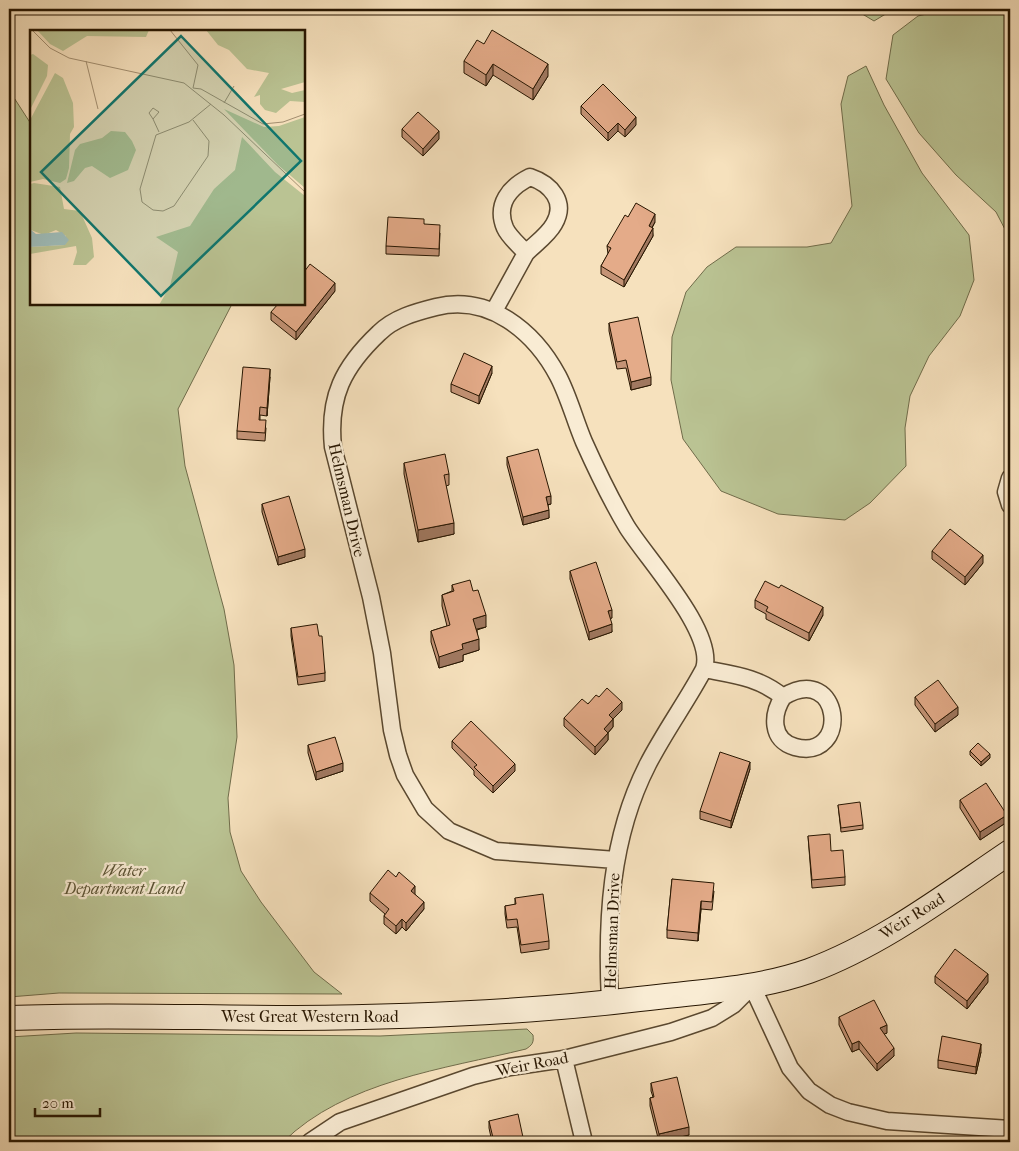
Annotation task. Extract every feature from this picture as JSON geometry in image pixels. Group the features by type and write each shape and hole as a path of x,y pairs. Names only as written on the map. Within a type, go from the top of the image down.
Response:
{"street":[{"path":"494,311 526,253"},
{"name":"Helmsman Drive","path":"610,1002 609,928 616,860 633,799 648,764 704,669 707,659 704,643 695,623 627,526 584,442 558,376 539,348 511,321 494,311 471,304 448,304 399,319 381,331 352,361 340,384 334,402 331,425 333,447 371,597 388,683 392,730 405,775 435,820 449,831 496,851 616,860"},
{"path":"1010,478 1006,492 1010,505"},
{"path":"704,669 767,684 783,697"},
{"name":"Weir Road","path":"610,1002 752,986 808,971 851,952 892,930 1010,852"},
{"path":"752,986 790,1068 808,1091 830,1105 848,1112 887,1121 1010,1130"},
{"name":"Weir Road","path":"310,1142 340,1122 473,1076 510,1067 564,1059 671,1032 712,1018 733,1006 752,986"},
{"name":"West Great Western Road","path":"9,1018 98,1015 296,1018 416,1016 510,1012 610,1002"},
{"path":"564,1059 584,1142"}],"green space":[{"path":"854,9 894,9 874,21"},
{"path":"947,9 1010,9 1010,239 996,212 956,175 919,133 886,79 893,35 918,16"},
{"path":"866,66 884,105 922,173 969,235 974,280 960,316 929,356 910,396 905,428 906,466 870,503 845,520 778,514 721,491 683,439 671,380 672,337 686,292 707,267 736,247 807,247 831,243 852,206 841,104 848,76"},
{"name":"Water Department Land","path":"9,90 30,122 30,305 231,305 178,409 185,466 224,609 234,665 237,737 228,798 230,832 241,871 261,902 314,972 342,994 59,993 9,997"},
{"path":"527,1029 533,1035 533,1042 526,1049 429,1071 366,1091 308,1121 283,1142 9,1142 9,1037 76,1033 380,1036"}],"building":[{"path":"492,30 548,64 533,89 493,64 486,75 464,61 477,40 484,44"},
{"path":"603,84 636,117 625,130 618,123 608,133 581,106"},
{"path":"418,112 439,131 423,149 402,129"},
{"path":"636,203 655,214 649,226 653,228 624,280 601,266 611,248 607,246 625,215 628,217"},
{"path":"388,217 424,219 424,224 440,225 439,249 386,246"},
{"path":"310,264 335,283 296,332 271,312 277,305 305,305 305,271"},
{"path":"638,317 651,377 631,382 626,360 617,362 609,323"},
{"path":"464,353 492,366 479,396 451,384"},
{"path":"243,367 270,369 267,408 260,407 259,420 266,420 265,433 237,431"},
{"path":"538,449 551,496 546,497 549,510 523,517 507,457"},
{"path":"445,454 449,474 444,475 454,523 418,530 404,463"},
{"path":"289,496 305,549 278,557 262,504"},
{"path":"950,529 983,555 965,577 932,551"},
{"path":"596,562 612,610 608,611 612,624 589,632 570,571"},
{"path":"470,580 473,591 478,590 486,615 473,619 479,639 462,644 463,649 439,657 431,631 450,625 442,595 454,591 452,585"},
{"path":"765,581 779,588 781,585 823,607 809,633 766,611 768,607 755,600"},
{"path":"317,624 319,636 322,636 325,673 298,677 291,628"},
{"path":"938,680 958,707 935,724 915,697"},
{"path":"607,688 622,702 609,715 613,719 604,729 608,733 595,747 564,718 582,699 588,704 596,695 599,697"},
{"path":"471,721 515,764 493,786 474,767 477,765 452,741"},
{"path":"335,737 343,763 316,772 308,745"},
{"path":"978,743 990,754 981,762 970,751"},
{"path":"720,752 750,762 731,821 700,811"},
{"path":"986,783 1007,815 980,832 960,800"},
{"path":"860,802 863,825 841,828 838,805"},
{"path":"830,834 831,851 843,850 845,877 812,880 808,836"},
{"path":"388,870 396,877 399,872 415,886 411,891 424,902 406,923 402,919 396,926 384,916 389,909 370,893"},
{"path":"672,879 714,883 712,902 701,901 698,933 667,930"},
{"path":"543,894 549,941 521,945 517,919 507,920 505,906 516,904 515,898"},
{"path":"955,949 988,974 967,1001 935,976"},
{"path":"874,1000 887,1025 880,1028 894,1048 877,1064 859,1041 852,1044 839,1017"},
{"path":"942,1036 981,1044 976,1067 938,1060"},
{"path":"677,1077 689,1127 659,1134 650,1098 654,1097 651,1083"},
{"path":"518,1114 524,1142 494,1142 489,1121"}]}
